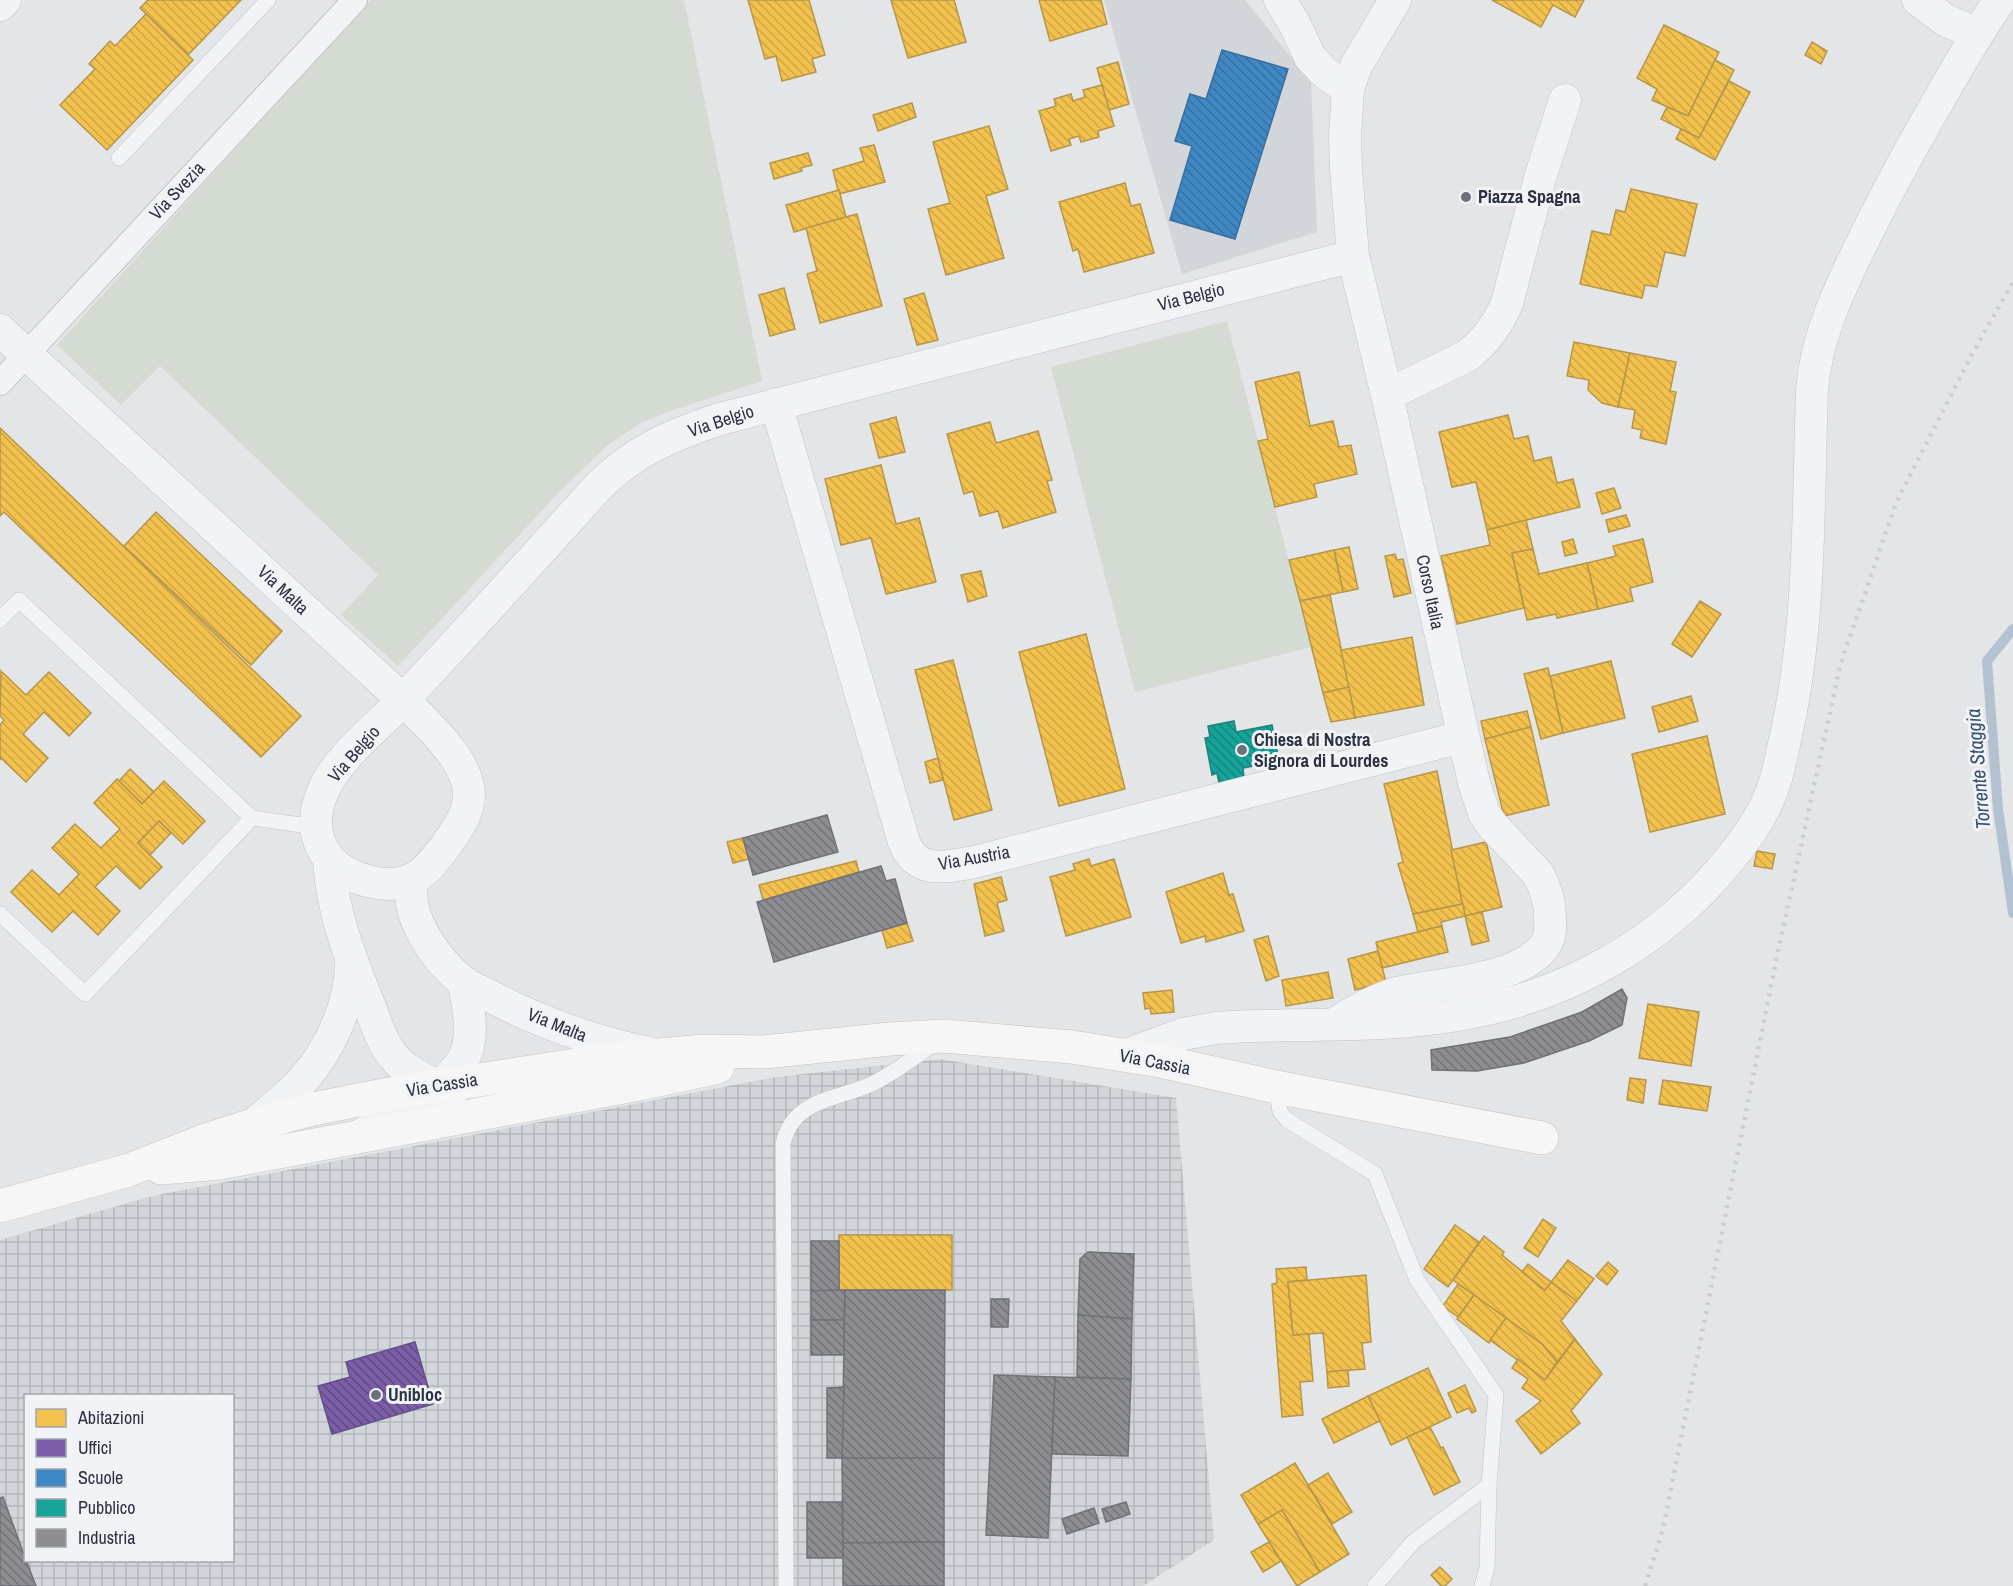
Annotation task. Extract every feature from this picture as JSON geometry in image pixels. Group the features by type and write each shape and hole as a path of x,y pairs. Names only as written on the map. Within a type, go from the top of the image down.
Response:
{"main road":[{"name":"Via Cassia","path":"0,1206 129,1170 195,1144 253,1125 313,1109 439,1085 654,1055 715,1051 764,1052 944,1036 1022,1042 1126,1055 1276,1087 1542,1138"},
{"name":"Via Cassia","path":"129,1170 220,1163 705,1070 764,1052"}],"street":[{"path":"0,5 5,0"},
{"name":"Via Svezia","path":"0,383 355,0"},
{"path":"1280,0 1299,31 1310,57 1325,73 1348,89"},
{"name":"Corso Italia","path":"1333,1025 1366,1005 1399,992 1471,980 1512,969 1538,953 1547,941 1550,918 1547,890 1538,874 1492,825 1484,813 1474,783 1387,395 1353,256 1345,136 1348,89 1360,59 1395,0"},
{"path":"1918,0 1946,20 1977,34"},
{"path":"1126,1055 1183,1034 1205,1029 1418,1020 1461,1015 1512,1004 1571,981 1632,948 1663,927 1711,883 1761,814 1774,787 1782,757 1800,664 1804,624 1812,390 1814,366 1821,335 1875,217 1914,144 1977,34 2000,0"},
{"path":"1387,395 1467,356 1476,349 1498,321 1507,303 1537,189 1565,100"},
{"name":"Via Belgio","path":"315,826 320,799 335,771 597,489 623,464 657,443 712,422 776,404 1353,256"},
{"name":"Via Malta","path":"0,330 403,700 452,754 466,780 469,795 466,810 454,834 427,867 413,879 410,895 419,927 436,953 464,982 529,1015 584,1037 654,1055"},
{"name":"Via Austria","path":"776,404 904,842 913,858 929,866 964,864 1462,737"},
{"path":"315,826 318,840 329,861 331,884 351,962 381,1035 393,1056 424,1081 439,1085 469,1116"},
{"path":"329,861 339,869 366,881 388,884 413,879"},
{"path":"253,1125 301,1082 319,1058 345,1004 351,962"},
{"path":"358,1136 418,1102 458,1066 468,1049 470,1028 464,982"}],"lane":[{"path":"120,159 268,0"},
{"path":"0,620 19,600 252,818 315,826"},
{"path":"0,914 85,994 252,818"},
{"path":"786,1586 783,1144 786,1131 801,1112 871,1084 898,1070 944,1036"},
{"path":"1276,1087 1280,1111 1287,1120 1375,1174 1417,1280 1496,1395 1489,1485 1487,1568 1482,1586"},
{"path":"1375,1586 1413,1542 1489,1485"},
{"path":"1469,1586 1487,1568"}],"shaded area":[{"path":"371,0 684,0 762,381 664,413 639,424 608,445 560,491 398,666 341,615 378,575 160,366 121,405 57,345"},
{"path":"1104,0 1245,0 1311,82 1317,232 1182,274"},
{"path":"1227,321 1311,647 1135,692 1051,367"},
{"path":"940,1059 1176,1098 1214,1540 1143,1586 0,1586 0,1240 152,1196 776,1077"}],"building: Abitazioni":[{"path":"148,0 241,0 188,55 140,8"},
{"path":"748,0 809,0 825,55 812,59 816,72 782,81 776,56 765,59"},
{"path":"891,0 954,0 966,42 908,58"},
{"path":"1039,0 1101,0 1107,24 1050,41"},
{"path":"1492,0 1584,0 1575,17 1553,5 1541,27"},
{"path":"146,14 193,60 107,150 60,105 95,69 89,64 110,41 115,46"},
{"path":"1664,25 1719,52 1688,116 1652,100 1657,89 1637,78"},
{"path":"1812,42 1827,51 1821,64 1805,55"},
{"path":"1715,60 1734,70 1699,138 1661,119 1667,107 1688,116"},
{"path":"1118,62 1129,104 1109,110 1097,68"},
{"path":"1729,81 1750,92 1715,160 1676,139 1681,129 1699,138"},
{"path":"1102,85 1114,126 1098,131 1099,137 1081,142 1079,136 1069,139 1071,145 1051,151 1039,111 1056,106 1054,99 1071,94 1073,101 1085,97 1083,90"},
{"path":"912,103 916,117 878,131 873,115"},
{"path":"989,126 1008,189 986,196 1004,258 946,275 928,209 950,203 933,142"},
{"path":"874,145 885,182 839,194 833,170 864,161 860,148"},
{"path":"808,153 812,165 801,168 802,171 774,179 770,163"},
{"path":"1125,183 1131,206 1140,204 1154,253 1084,272 1078,249 1073,251 1059,202"},
{"path":"1631,189 1697,204 1685,256 1665,252 1657,287 1645,285 1642,298 1580,284 1592,231 1610,235 1616,210 1625,212"},
{"path":"839,190 846,217 794,232 786,205"},
{"path":"857,214 882,306 820,323 807,274 817,271 806,228"},
{"path":"784,288 795,329 770,336 759,295"},
{"path":"924,293 938,340 917,345 904,299"},
{"path":"1574,342 1630,353 1618,407 1602,403 1588,390 1589,380 1567,376"},
{"path":"1630,353 1676,362 1670,391 1676,392 1666,444 1640,438 1642,430 1632,428 1635,410 1618,407"},
{"path":"1299,372 1310,426 1333,421 1339,447 1351,445 1357,474 1314,484 1317,497 1275,507 1258,441 1268,439 1255,382"},
{"path":"1508,415 1514,439 1528,436 1534,461 1551,457 1557,483 1573,479 1580,507 1487,530 1476,482 1452,487 1439,432"},
{"path":"896,417 905,452 879,458 870,424"},
{"path":"990,422 996,443 1038,431 1052,480 1047,481 1056,512 1003,528 998,511 980,516 973,491 964,494 947,434"},
{"path":"0,428 301,716 261,757 4,512 0,516"},
{"path":"881,465 896,524 919,518 936,582 886,594 871,538 841,545 825,479"},
{"path":"1614,488 1621,508 1602,514 1596,493"},
{"path":"156,512 282,631 251,665 124,546"},
{"path":"1626,515 1630,526 1609,532 1606,520"},
{"path":"1526,520 1533,549 1512,553 1524,608 1457,624 1441,556 1490,545 1487,530"},
{"path":"1573,539 1577,553 1565,556 1562,542"},
{"path":"1643,539 1653,582 1630,588 1633,601 1598,609 1587,563 1616,556 1613,546"},
{"path":"1349,547 1358,589 1343,592 1334,550"},
{"path":"1533,549 1539,574 1587,563 1598,609 1557,618 1556,614 1527,620 1512,553"},
{"path":"1334,550 1343,592 1300,601 1289,560"},
{"path":"1395,554 1397,560 1403,559 1411,593 1394,597 1385,556"},
{"path":"981,571 987,596 968,602 961,575"},
{"path":"1330,595 1349,687 1323,693 1300,601"},
{"path":"1700,601 1721,614 1692,657 1672,644"},
{"path":"1086,634 1125,789 1059,806 1019,652"},
{"path":"1412,637 1424,705 1355,718 1341,650"},
{"path":"953,660 992,810 954,820 915,670"},
{"path":"1611,661 1625,718 1563,733 1550,676"},
{"path":"1548,668 1563,733 1541,739 1524,674"},
{"path":"1,671 26,695 49,672 91,713 69,736 44,712 23,734 48,758 26,782 1,758 0,760 0,725 4,720 0,716"},
{"path":"1349,687 1355,718 1331,722 1323,693"},
{"path":"1691,696 1698,721 1659,732 1652,707"},
{"path":"1527,711 1531,727 1485,739 1481,721"},
{"path":"1531,727 1549,805 1504,816 1485,739"},
{"path":"1707,736 1725,814 1650,832 1632,754"},
{"path":"938,758 943,780 930,783 925,762"},
{"path":"130,769 154,792 142,804 119,781"},
{"path":"1437,771 1463,904 1413,914 1398,864 1403,862 1384,784"},
{"path":"117,779 142,804 164,781 205,821 183,844 159,821 138,843 162,867 140,889 116,866 95,887 120,911 98,935 73,911 52,932 11,892 32,870 59,895 79,874 52,848 75,824 101,848 120,829 94,803"},
{"path":"159,821 171,833 150,855 138,843"},
{"path":"743,838 749,859 733,863 727,842"},
{"path":"1486,842 1502,907 1465,916 1451,850"},
{"path":"1757,851 1775,854 1772,869 1754,866"},
{"path":"1089,859 1091,866 1114,859 1131,917 1066,936 1050,877 1075,870 1073,864"},
{"path":"856,861 859,872 763,900 759,885"},
{"path":"1223,873 1229,895 1233,894 1244,931 1206,942 1205,936 1181,943 1166,892"},
{"path":"1001,877 1007,900 997,903 1004,931 985,936 974,884"},
{"path":"1463,904 1465,916 1441,922 1442,926 1418,932 1413,914"},
{"path":"1482,912 1489,941 1472,945 1465,916"},
{"path":"907,923 913,941 887,948 882,930"},
{"path":"1442,926 1448,952 1382,968 1376,942"},
{"path":"1268,936 1279,976 1266,981 1254,940"},
{"path":"1378,951 1386,982 1355,990 1348,959"},
{"path":"1328,972 1333,998 1286,1006 1282,980"},
{"path":"1172,990 1174,1012 1151,1014 1150,1008 1145,1009 1143,993"},
{"path":"1648,1004 1699,1012 1691,1066 1639,1058"},
{"path":"1630,1078 1646,1080 1643,1103 1627,1100"},
{"path":"1663,1080 1711,1087 1707,1111 1659,1104"},
{"path":"1543,1219 1556,1228 1538,1257 1524,1248"},
{"path":"1455,1225 1479,1242 1448,1287 1424,1269"},
{"path":"839,1235 952,1235 952,1290 839,1290"},
{"path":"1484,1236 1504,1252 1502,1255 1545,1290 1551,1282 1577,1301 1561,1321 1575,1339 1557,1362 1542,1344 1453,1280"},
{"path":"1568,1260 1594,1279 1577,1301 1551,1282"},
{"path":"1608,1262 1618,1271 1607,1285 1596,1276"},
{"path":"1528,1264 1551,1282 1545,1290 1522,1272"},
{"path":"1306,1267 1307,1280 1288,1282 1293,1335 1309,1334 1313,1381 1300,1382 1303,1415 1282,1417 1272,1284 1277,1283 1276,1269"},
{"path":"1366,1275 1371,1342 1362,1343 1365,1369 1327,1372 1323,1333 1293,1335 1288,1282"},
{"path":"1458,1284 1474,1295 1458,1317 1443,1306"},
{"path":"1474,1295 1506,1318 1489,1343 1457,1319"},
{"path":"1506,1318 1542,1344 1557,1362 1545,1380 1490,1340"},
{"path":"1575,1339 1602,1374 1571,1411 1580,1423 1541,1454 1516,1421 1541,1401 1522,1388 1528,1379 1512,1368 1518,1359 1545,1380"},
{"path":"1428,1368 1451,1417 1391,1445 1368,1396"},
{"path":"1348,1370 1349,1386 1328,1388 1327,1372"},
{"path":"1465,1385 1476,1411 1472,1413 1469,1408 1457,1413 1448,1393"},
{"path":"1368,1396 1380,1421 1334,1443 1322,1419"},
{"path":"1430,1427 1441,1448 1443,1447 1460,1482 1434,1495 1407,1437"},
{"path":"1295,1463 1349,1554 1320,1572 1282,1510 1258,1524 1241,1495"},
{"path":"1328,1473 1352,1512 1332,1524 1308,1485"},
{"path":"1282,1510 1320,1572 1297,1586 1258,1524"},
{"path":"1269,1542 1281,1561 1263,1572 1251,1552"},
{"path":"1440,1567 1452,1579 1445,1586 1441,1586 1431,1575"}],"building: Uffici":[{"name":"Unibloc","path":"415,1342 433,1404 332,1434 318,1386 350,1377 346,1362"}],"building: Scuole":[{"path":"1222,50 1288,69 1235,239 1170,220 1192,146 1175,141 1190,94 1206,99"}],"building: Pubblico":[{"name":"Chiesa di Nostra Signora di Lourdes","path":"1234,721 1236,732 1272,725 1279,761 1243,768 1244,778 1219,783 1217,773 1212,775 1205,738 1210,737 1208,726"}],"building: Industria":[{"path":"827,815 838,852 753,875 743,838"},
{"path":"881,866 886,881 895,879 907,923 774,962 757,902"},
{"path":"1622,989 1627,998 1622,1025 1589,1041 1524,1063 1477,1071 1432,1070 1431,1050 1510,1037 1582,1012"},
{"path":"811,1241 839,1241 839,1290 811,1291"},
{"path":"1088,1252 1134,1254 1132,1319 1078,1315 1080,1259"},
{"path":"845,1290 945,1290 944,1458 842,1458"},
{"path":"845,1290 844,1320 811,1320 811,1291"},
{"path":"991,1299 1009,1299 1008,1327 991,1327"},
{"path":"1078,1315 1132,1319 1131,1379 1077,1377"},
{"path":"811,1320 844,1320 844,1355 811,1355"},
{"path":"994,1375 1055,1377 1048,1538 986,1535"},
{"path":"1055,1377 1131,1379 1128,1456 1052,1454"},
{"path":"844,1387 842,1458 827,1458 827,1388"},
{"path":"842,1458 944,1458 944,1542 843,1543"},
{"path":"3,1497 24,1554 24,1562 27,1562 36,1586 0,1586 0,1498"},
{"path":"807,1502 842,1502 843,1558 807,1558"},
{"path":"1126,1502 1130,1514 1106,1522 1102,1509"},
{"path":"1094,1508 1099,1523 1067,1534 1062,1519"},
{"path":"944,1542 944,1586 843,1586 843,1543"}],"waterway":[{"name":"Torrente Staggia","path":"2013,629 1987,661 1998,809 2013,913"}],"railway":[{"path":"1645,1586 1663,1529 1776,961 1840,666 1896,503 1971,356 2013,282"}],"place":[{"name":"Piazza Spagna","path":"1466,197"},
{"name":"Chiesa di Nostra Signora di Lourdes","path":"1242,750"},
{"name":"Unibloc","path":"376,1395"}]}
